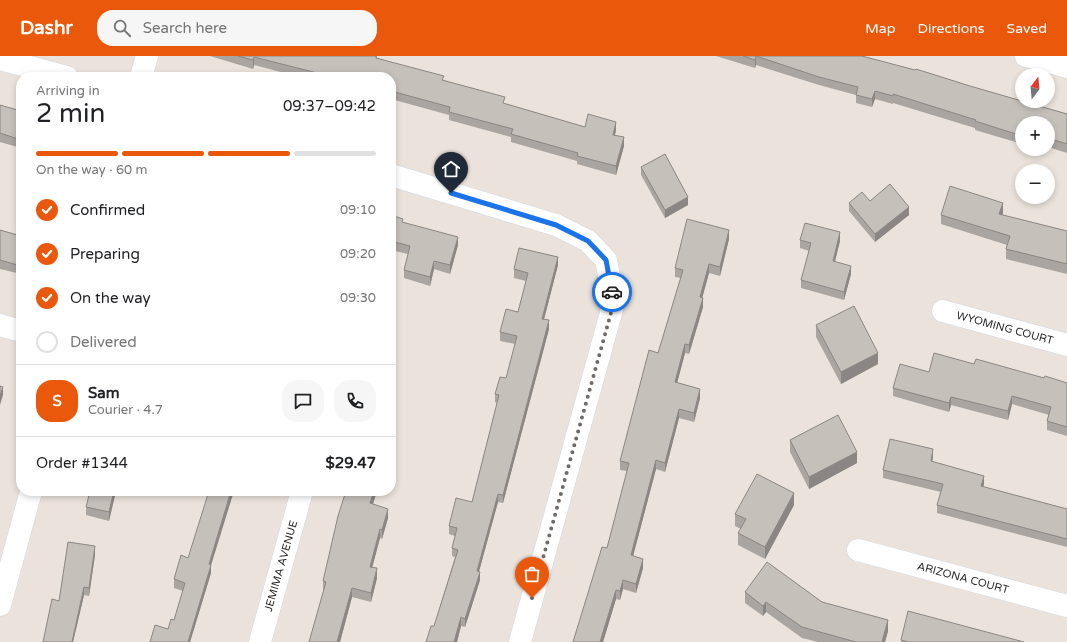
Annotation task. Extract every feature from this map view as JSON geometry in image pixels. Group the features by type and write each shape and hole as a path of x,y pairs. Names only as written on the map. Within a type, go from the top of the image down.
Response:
{"street":[{"path":"142,72 147,56"},
{"path":"1026,56 1067,67"},
{"path":"0,59 48,72"},
{"path":"396,177 556,225 588,241 606,260 614,302 520,642"},
{"name":"WYOMING COURT","path":"943,311 1067,344"},
{"path":"0,325 16,330"},
{"path":"0,605 30,496"},
{"name":"JEMIMA AVENUE","path":"260,642 301,496"},
{"name":"ARIZONA COURT","path":"858,550 1067,606"}],"building":[{"path":"238,56 376,56 376,58 444,76 442,80 505,97 503,103 585,127 588,114 616,122 613,135 624,137 616,166 577,156 578,153 511,134 513,129 449,112 450,107 396,92 396,72 313,72 254,57 253,60"},
{"path":"743,56 756,56 755,60"},
{"path":"756,56 862,56 915,70 916,69 1015,99 1015,108 1046,108 1067,114 1067,144 1055,140 1055,116 1015,116 1015,134 893,94 893,96 875,91 872,99 856,95 858,87 819,77"},
{"path":"0,105 16,110 16,138 0,133"},
{"path":"665,154 688,197 665,210 641,167"},
{"path":"890,184 909,207 875,234 849,203 862,192 870,201"},
{"path":"950,186 1003,203 999,214 1067,231 1067,264 1006,249 1010,236 941,215"},
{"path":"396,217 403,219 402,222 458,237 450,265 434,261 430,277 404,270 410,246 396,242"},
{"path":"687,219 729,230 720,267 709,264 700,297 703,298 689,345 685,344 675,382 700,389 694,413 679,409 665,463 656,460 631,555 643,559 636,584 623,580 620,591 616,590 600,642 573,642 602,547 607,548 629,463 620,461 649,350 658,353 683,270 675,268"},
{"path":"805,223 840,232 833,261 851,266 844,292 801,280 811,243 800,240"},
{"path":"0,230 16,235 16,265 0,260"},
{"path":"519,248 558,257 542,319 549,320 503,495 498,494 477,571 480,572 465,619 461,617 454,642 426,642 431,626 434,626 458,550 452,548 457,528 449,526 456,498 472,502 499,395 495,394 500,377 506,378 517,336 500,332 506,309 518,312 528,273 514,269"},
{"path":"854,306 878,353 841,372 816,325"},
{"path":"934,353 974,364 976,359 1067,383 1067,427 1047,421 1051,407 1012,396 1008,411 951,397 949,403 893,388 900,364 929,372"},
{"path":"0,386 3,387 0,396"},
{"path":"838,415 857,452 809,477 790,440"},
{"path":"890,439 933,449 931,461 984,476 981,486 1067,509 1067,539 937,505 943,484 883,470"},
{"path":"757,474 794,493 765,547 738,533 746,519 735,514"},
{"path":"89,496 113,496 109,512 86,507"},
{"path":"207,496 229,496 188,642 150,642 155,625 168,629 171,619 174,620 185,583 174,579 181,555 188,558"},
{"path":"344,496 372,496 370,503 388,509 382,530 380,529 370,567 377,568 371,593 352,588 337,642 309,642 326,582 323,581 338,516"},
{"path":"68,542 95,546 89,588 84,587 72,642 43,642 52,599 59,601"},
{"path":"767,562 822,602 888,620 882,642 856,642 802,627 766,602 763,606 745,592"},
{"path":"908,611 1024,642 908,642 901,640"}],"way so far":[{"path":"532,598 614,302 612,292"}],"route":[{"path":"451,193 556,225 588,241 606,260 612,292"}]}
